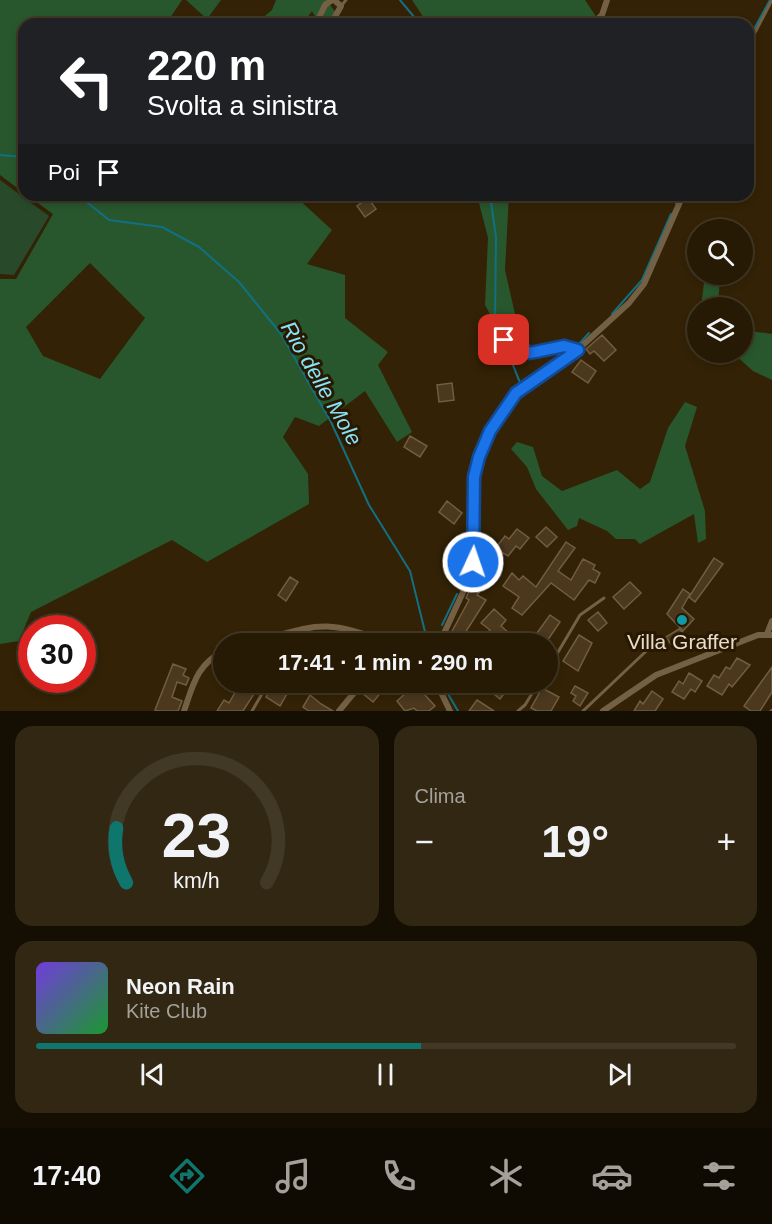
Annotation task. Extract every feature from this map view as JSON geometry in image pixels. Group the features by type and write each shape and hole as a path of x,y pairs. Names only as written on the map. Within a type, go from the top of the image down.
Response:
{"street":[{"path":"319,18 325,4 333,0 344,3 334,18"},
{"path":"599,18 607,0"},
{"path":"444,633 465,588 473,562 474,477 482,447 516,393 578,350 629,303 644,284 680,201"},
{"path":"493,344 504,340 530,353 564,346 578,350"},
{"path":"603,711 656,675 770,634 772,621"},
{"path":"287,633 320,624 345,627 362,633"},
{"path":"184,711 200,670 213,657"},
{"path":"339,711 354,693"},
{"path":"441,693 450,711"}],"lane":[{"path":"754,34 772,0"},
{"path":"558,652 580,615 604,598"},
{"path":"583,711 660,638"},
{"path":"252,711 263,693"},
{"path":"518,711 532,693"}],"green space":[{"path":"0,0 182,0 170,18 18,18 18,188 0,175"},
{"path":"186,0 221,0 206,18"},
{"path":"276,0 326,0 340,18 316,18 312,11 307,18 262,18 272,10"},
{"path":"412,0 585,0 597,18 424,18"},
{"path":"0,180 18,193 18,201 29,201 49,216 14,275 0,274"},
{"path":"35,201 301,201 332,230 307,264 345,275 345,318 388,352 378,365 412,432 397,442 365,391 319,426 295,417 283,437 308,474 309,504 207,562 172,540 31,612 30,615 18,615 18,641 0,644 0,279 16,279 53,214","holes":["90,263 145,318 100,379 43,356 26,327"]},
{"path":"479,201 509,201 505,270 518,327 499,331 485,305 488,238"},
{"path":"704,285 719,285 719,297 702,297"},
{"path":"753,331 772,334 772,380 753,371 744,363 753,363"},
{"path":"685,402 697,407 685,446 705,511 706,539 698,543 694,514 640,544 635,539 616,539 607,531 579,518 577,526 568,530 536,489 527,467 511,449 517,442 533,447 542,476 562,491 617,470 640,489 650,482 668,428"}],"building":[{"path":"364,201 370,201 376,209 365,217 357,206"},
{"path":"602,335 616,350 604,361 594,351 590,354 586,349"},
{"path":"581,360 596,371 588,383 572,372"},
{"path":"452,383 454,400 439,402 437,385"},
{"path":"410,436 427,446 420,457 404,447"},
{"path":"447,501 462,513 454,524 439,512"},
{"path":"546,527 557,537 547,547 536,537"},
{"path":"517,529 529,538 520,549 516,546 508,556 503,553 496,562 484,552 493,542 498,545 505,536 509,539"},
{"path":"566,542 575,548 558,571 571,580 583,559 595,565 593,569 600,573 595,583 589,580 574,600 551,583 522,615 512,608 519,597 503,586 512,573 519,580 523,576 536,587"},
{"path":"714,558 723,564 695,602 689,597"},
{"path":"290,577 298,582 286,601 278,595"},
{"path":"474,581 483,587 477,595 486,600 465,633 451,633 469,600 466,598"},
{"path":"630,582 641,593 624,609 613,597"},
{"path":"683,589 690,594 682,608 694,619 683,631 667,614"},
{"path":"494,609 506,620 501,626 509,633 488,633 490,630 481,623"},
{"path":"598,612 607,623 598,631 588,620"},
{"path":"550,615 560,622 552,633 537,633"},
{"path":"679,629 695,644 690,649 684,643 674,649 666,637"},
{"path":"579,635 592,643 578,671 563,661"},
{"path":"737,658 750,665 732,687 729,684 722,695 707,686 714,675 719,678 726,667 730,669"},
{"path":"173,664 186,669 183,675 189,678 186,685 177,682 172,697 182,701 178,711 155,710"},
{"path":"772,667 772,692 760,711 751,711 744,706"},
{"path":"689,673 702,681 695,692 691,689 684,699 672,692 679,681 683,684"},
{"path":"575,686 588,693 580,706 573,701 576,696 571,693"},
{"path":"652,691 663,699 655,711 634,711 640,701 643,704"},
{"path":"235,693 254,693 243,711 217,711 224,700 229,703"},
{"path":"268,693 288,693 280,706 266,697"},
{"path":"362,693 380,693 373,702"},
{"path":"406,693 428,693 425,695 435,706 429,711 417,711 414,708 405,711 397,701"},
{"path":"493,693 505,693 500,699"},
{"path":"539,693 551,693 559,697 551,711 537,711 531,708"},
{"path":"310,695 333,711 309,711 303,707"},
{"path":"477,700 494,711 469,711"}],"waterway":[{"path":"400,0 415,18"},
{"path":"754,29 770,0"},
{"name":"Rio delle Mole","path":"0,155 18,156"},
{"name":"Rio delle Mole","path":"85,201 109,220 162,227 199,247 239,282 281,334 331,422 369,505 410,571 425,633"},
{"path":"491,201 496,237 495,323 501,336"},
{"path":"612,314 642,280 671,214"},
{"path":"578,345 589,333"},
{"path":"506,348 521,385 556,364 571,351"},
{"path":"480,547 481,469 495,433 521,394"},
{"path":"442,625 457,594"},
{"name":"Rio delle Mole","path":"447,693 458,711"}],"place":[{"name":"Villa Graffer","path":"682,620"}],"route":[{"path":"473,562 474,477 482,447 503,410 516,393 562,364 578,350 564,346 530,353 504,340"}]}
